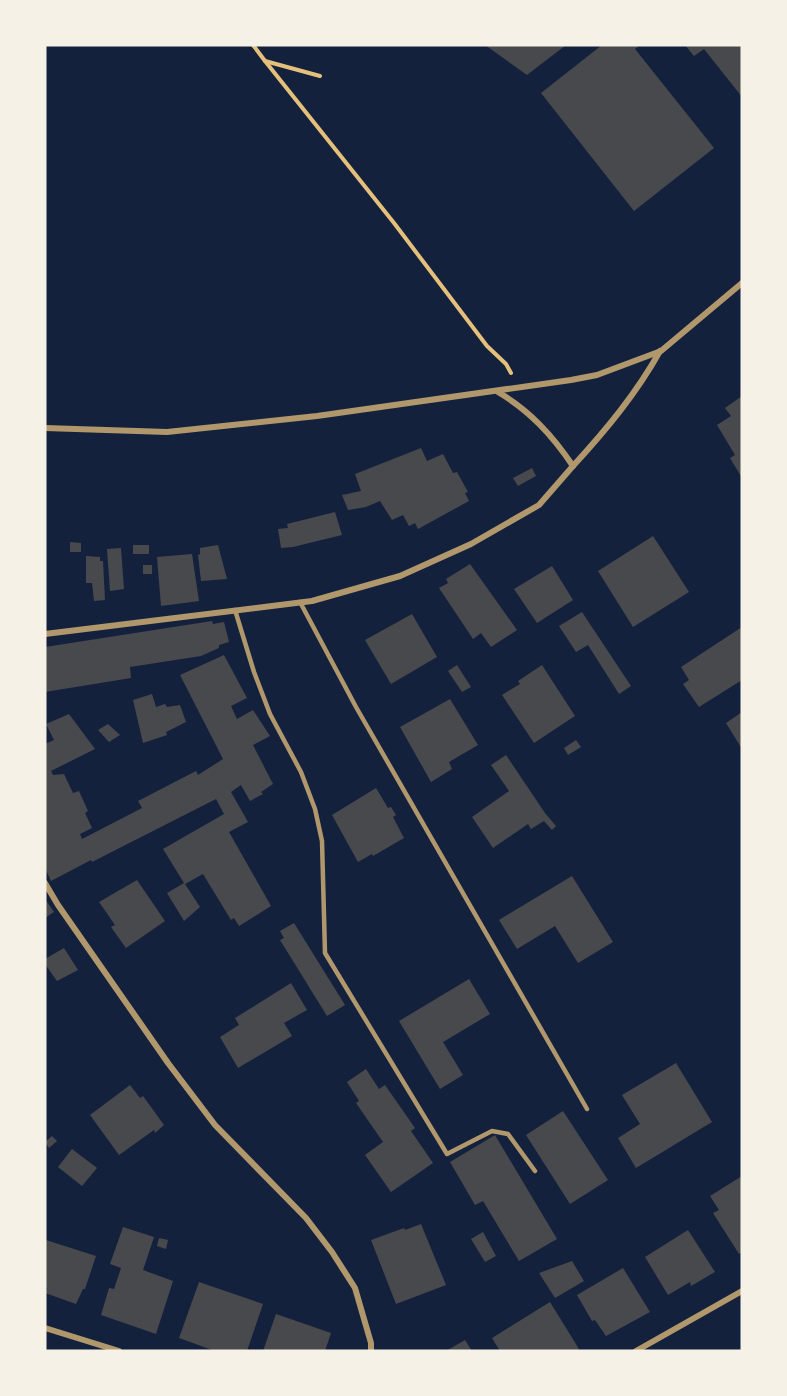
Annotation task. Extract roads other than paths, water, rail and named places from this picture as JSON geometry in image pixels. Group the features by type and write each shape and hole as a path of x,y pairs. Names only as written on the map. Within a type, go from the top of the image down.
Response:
{"street":[{"path":"45,634 312,601 400,576 471,544 539,505 604,432 635,392 661,351 742,283"},
{"path":"45,428 166,432 318,416 498,392 597,375 661,351"},
{"path":"498,392 533,417 556,441 573,466"},
{"path":"45,883 168,1063 209,1116 306,1218 332,1252 355,1288 371,1351"},
{"path":"636,1351 742,1291"},
{"path":"45,1328 119,1351"}],"lane":[{"path":"300,602 368,728 587,1109"},
{"path":"235,610 270,714 301,772 315,809 322,841 325,952 447,1154 492,1131 508,1134 535,1171"}]}
